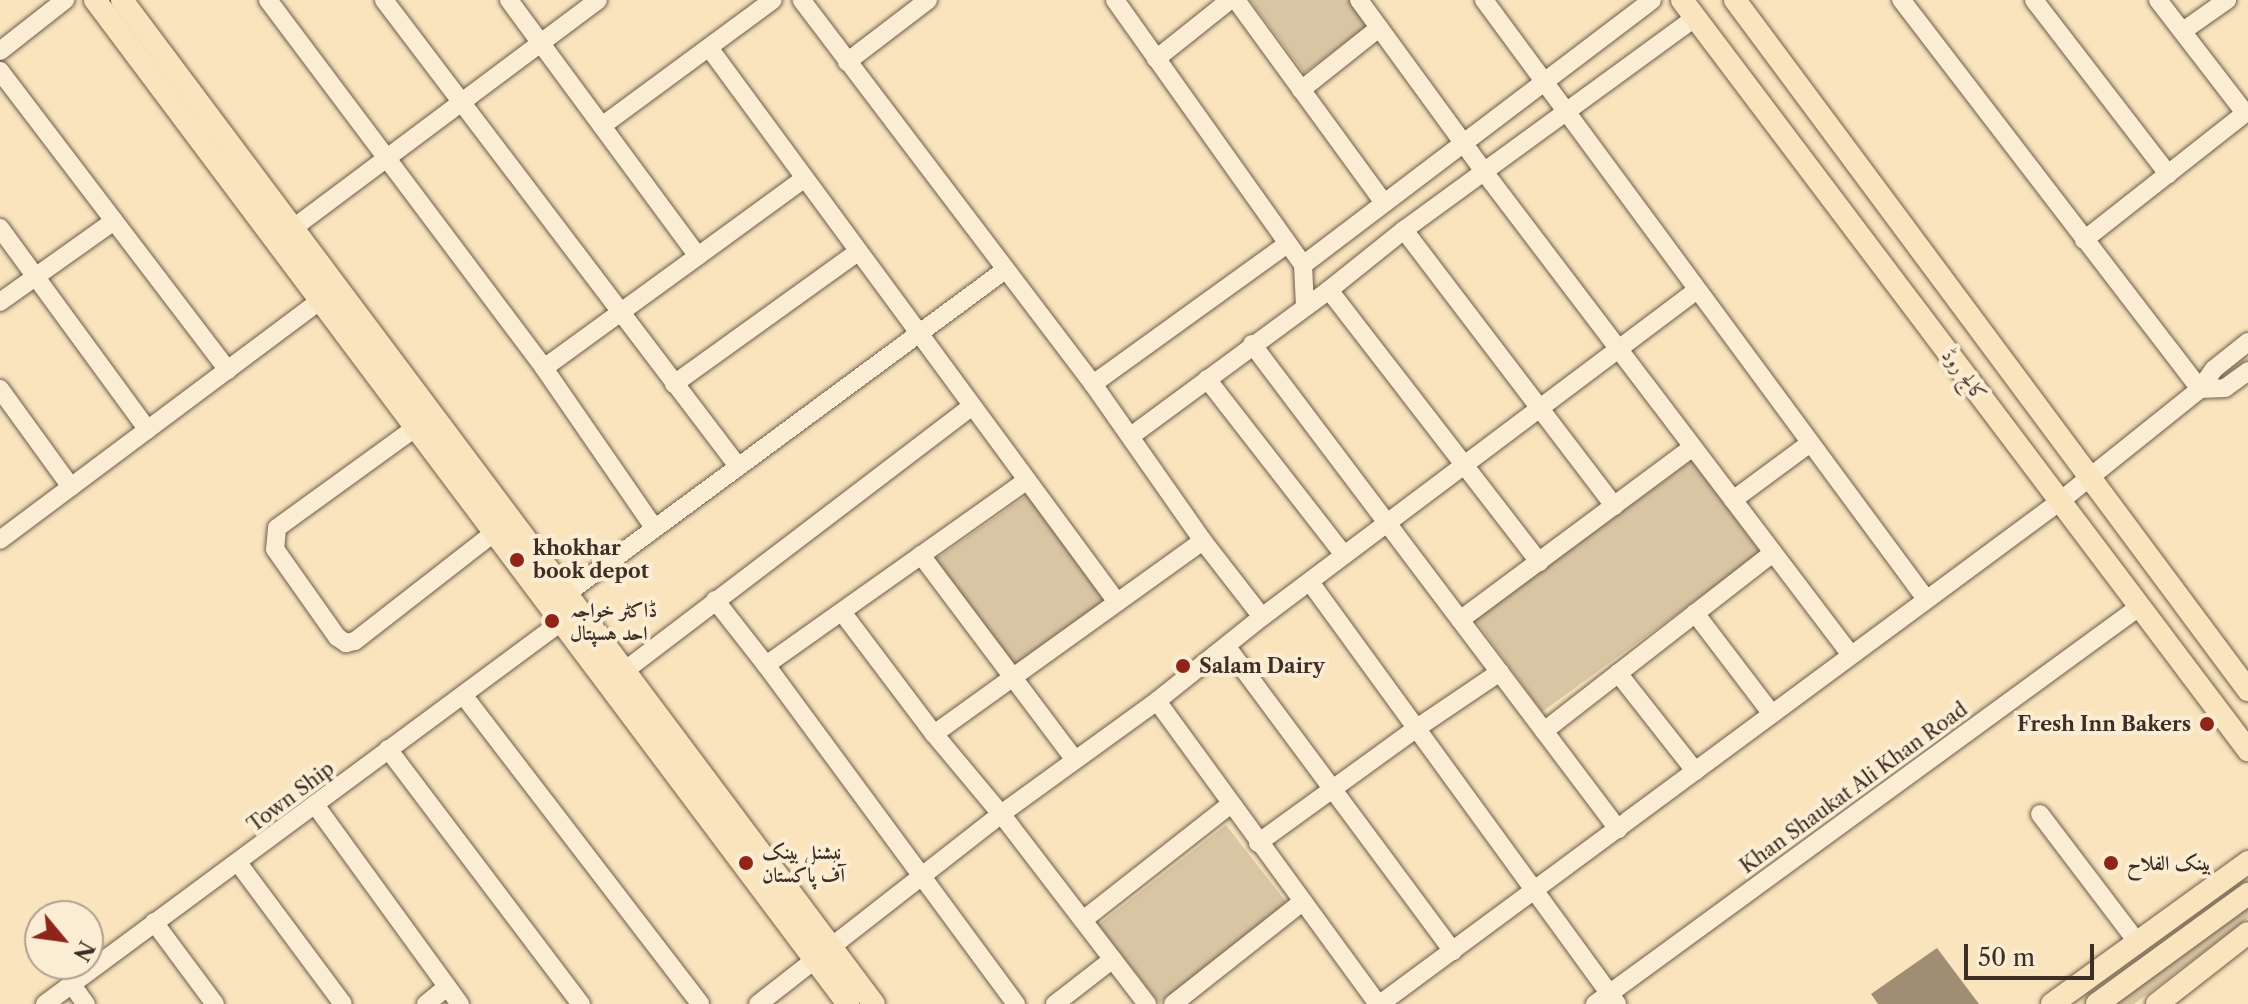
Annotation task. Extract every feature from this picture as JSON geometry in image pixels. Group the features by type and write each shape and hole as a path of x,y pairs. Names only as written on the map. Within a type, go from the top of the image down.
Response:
{"main road":[{"path":"95,0 561,622 824,954 874,1004"},
{"path":"122,0 623,672 824,954 848,1004"},
{"name":"کالج روڈ","path":"1735,0 2248,690"},
{"name":"کالج روڈ","path":"1688,9 2248,750"},
{"path":"2052,1004 2248,862"},
{"path":"2097,1004 2248,894"},
{"path":"2157,1004 2248,933"},
{"path":"2178,1004 2248,951"}],"street":[{"path":"0,51 65,0"},
{"path":"268,0 544,368 653,526"},
{"path":"384,0 737,465"},
{"path":"509,0 698,256"},
{"path":"276,242 598,0"},
{"path":"602,126 773,0"},
{"path":"802,0 1093,384 1203,541 1262,617"},
{"path":"847,62 928,0"},
{"path":"1115,0 1303,265 1305,306"},
{"path":"1156,59 1233,0 1384,203"},
{"path":"1359,0 1485,173 1851,655"},
{"path":"1484,0 1926,599"},
{"path":"1303,265 1652,0"},
{"path":"1901,0 2200,389"},
{"path":"2084,240 2247,112 2158,0"},
{"path":"2183,31 2227,0"},
{"path":"2040,2 2168,174"},
{"path":"1131,436 1329,290 1404,230 1567,113 1688,9"},
{"path":"1301,90 1379,28"},
{"path":"710,49 1117,602"},
{"path":"0,71 228,370"},
{"path":"544,368 805,178"},
{"path":"0,302 114,221"},
{"path":"0,228 148,430"},
{"path":"1404,230 1614,506"},
{"path":"1093,384 1287,244"},
{"path":"674,384 858,252"},
{"path":"566,594 653,526 1005,270"},
{"path":"1329,290 1539,562"},
{"path":"758,1004 1001,814 1157,701 1262,617 1697,290"},
{"path":"0,540 319,301"},
{"path":"1157,701 1301,903 1379,1004 2059,502 2200,389 2214,369 2248,342"},
{"path":"1252,344 1618,829"},
{"path":"2200,389 2225,388 2248,371"},
{"path":"1207,379 1344,555"},
{"path":"2,394 71,487"},
{"path":"623,672 972,406"},
{"path":"415,428 277,528 275,549 337,637 346,643 355,641 495,532"},
{"path":"1733,500 1810,443"},
{"path":"1460,620 1693,447"},
{"path":"766,665 1027,480"},
{"path":"934,734 1203,541"},
{"path":"1544,731 1773,553"},
{"path":"921,555 1075,760"},
{"path":"1310,582 1536,890 1607,1000"},
{"path":"715,600 1016,1004"},
{"name":"Khan Shaukat Ali Khan Road","path":"1607,1000 2139,607"},
{"path":"842,612 1147,1004"},
{"path":"1695,613 1772,714"},
{"name":"Town Ship","path":"45,1004 154,922 239,864 388,749 561,622"},
{"path":"1227,647 1330,790 1453,951"},
{"path":"1258,843 1500,672"},
{"path":"1618,673 1695,771"},
{"path":"464,696 700,1004"},
{"path":"388,749 581,1004"},
{"path":"1083,920 1231,804"},
{"path":"316,806 460,1004"},
{"path":"2040,814 2137,942"},
{"path":"239,864 343,1004"},
{"path":"1173,1004 1301,903"},
{"path":"154,922 215,1004"},
{"path":"1055,1004 1113,959"},
{"path":"72,985 86,1004"},
{"path":"426,1004 447,987"}],"shaded area":[{"path":"1250,0 1352,0 1370,24 1304,73"},
{"path":"1693,460 1761,553 1542,712 1475,619"},
{"path":"1033,491 1110,602 1011,671 934,560"},
{"path":"1226,825 1287,903 1159,1003 1098,925"},
{"path":"2248,888 2248,918 2134,1004 2095,1004"}],"building":[{"path":"1937,948 1979,1004 1878,1004 1871,994"}],"place":[{"name":"khokhar book depot","path":"517,560"},
{"name":"ڈاکٹر خواجہ احد ہسپتال","path":"552,621"},
{"name":"Salam Dairy","path":"1183,666"},
{"name":"Fresh Inn Bakers","path":"2207,724"},
{"name":"نیشنل بینک آف پاکستان","path":"746,863"},
{"name":"بینک الفلاح","path":"2111,863"}]}
